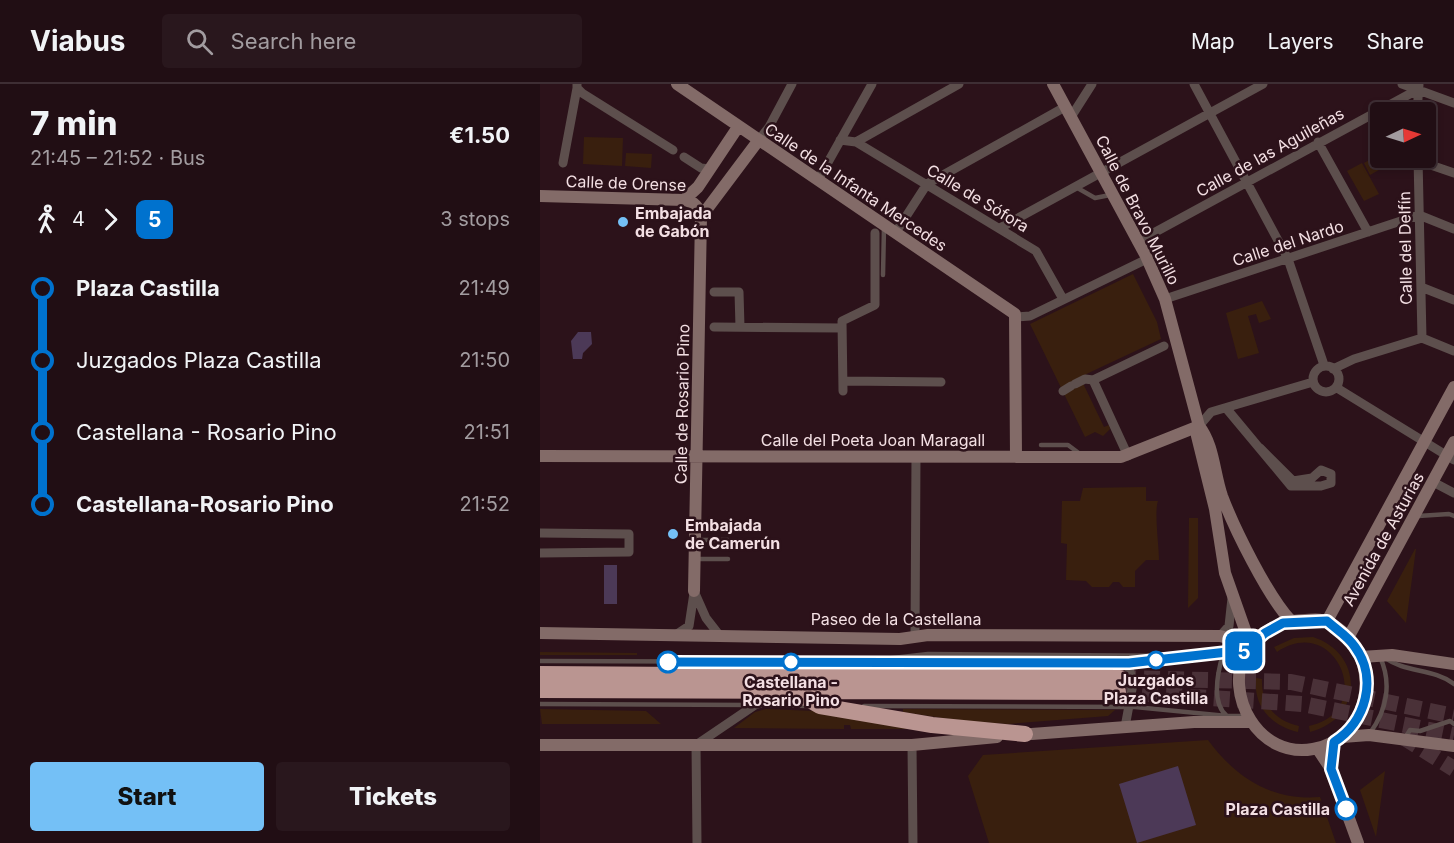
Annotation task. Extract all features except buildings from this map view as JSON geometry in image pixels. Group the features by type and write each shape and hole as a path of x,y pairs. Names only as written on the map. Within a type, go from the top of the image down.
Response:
{"highway":[{"path":"800,674 813,669 853,663"},
{"path":"540,674 800,674 1119,685 793,691 540,690"},
{"path":"793,691 820,706 932,725 1025,734"}],"main road":[{"name":"Calle de la Infanta Mercedes","path":"677,84 818,180 880,229 896,232 1013,312 1016,317"},
{"name":"Calle de Bravo Murillo","path":"1053,84 1147,259 1165,299 1199,426 1206,435 1226,505 1274,600 1291,621"},
{"path":"684,200 693,193 738,127"},
{"path":"701,217 758,141"},
{"name":"Calle de Orense","path":"540,196 684,200 696,204 701,217"},
{"name":"Calle de Rosario Pino","path":"694,591 701,217"},
{"path":"1016,317 1016,457"},
{"name":"Avenida de Asturias","path":"1327,621 1454,387"},
{"name":"Calle de Bravo Murillo","path":"1199,426 1197,436 1232,596 1248,647"},
{"name":"Calle del Poeta Joan Maragall","path":"540,456 1128,456 1199,426"},
{"name":"Avenida de Asturias","path":"1348,638 1433,482 1450,457 1454,442"},
{"path":"1331,769 1338,739 1355,721 1366,698 1367,681 1361,657 1348,638 1327,621 1291,621 1275,627 1248,647 1240,687 1249,719 1262,734 1280,746 1300,750 1317,748 1338,739 1369,735 1454,746"},
{"name":"Paseo de la Castellana","path":"540,633 900,639 915,637 1220,636 1248,647"},
{"path":"1361,657 1379,655 1454,664"},
{"path":"540,745 912,745 1025,734 1249,719"},
{"path":"1317,748 1331,769 1358,843"}],"street":[{"path":"758,141 769,127 792,84"},
{"path":"818,180 872,84"},
{"path":"840,140 856,142 959,84"},
{"path":"896,232 927,184 1068,112 1092,84"},
{"path":"1194,84 1288,259 1328,367 1339,381 1337,388 1332,392 1324,392 1313,382 1312,375 1315,370 1328,367 1422,338 1454,351"},
{"path":"1000,228 1263,84"},
{"path":"1402,84 1419,87 1454,103"},
{"path":"562,163 577,86 673,150"},
{"path":"1418,102 1419,87"},
{"name":"Calle de las Aguileñas","path":"1137,242 1419,87"},
{"name":"Calle de Sófora","path":"856,142 1000,228 1038,254 1063,299"},
{"path":"1318,142 1368,232"},
{"path":"684,158 701,168 710,169"},
{"path":"1436,166 1454,172"},
{"name":"Calle del Delfín","path":"1418,168 1422,338"},
{"path":"1419,215 1454,229"},
{"name":"Calle del Nardo","path":"1165,299 1419,215"},
{"path":"843,392 842,321 875,305 880,229"},
{"path":"1016,317 1030,316 1147,259"},
{"path":"1421,287 1454,300"},
{"path":"714,292 739,291 740,327"},
{"path":"714,327 842,328"},
{"path":"1069,387 1085,379 1093,380 1164,346"},
{"path":"1093,380 1128,456"},
{"path":"843,381 941,382"},
{"path":"1199,426 1211,412 1313,382"},
{"path":"1337,388 1450,457"},
{"path":"1226,408 1291,486 1321,486 1331,483 1330,474 1322,470 1312,478 1293,481 1260,448"},
{"path":"915,637 916,456"},
{"path":"1433,482 1454,493"},
{"path":"540,533 629,534 629,552 540,553"},
{"name":"Calle de Rosario Pino","path":"677,634 689,626 694,591"},
{"name":"Calle de Rosario Pino","path":"694,591 706,618 720,636"},
{"name":"Calle de Bravo Murillo","path":"1220,636 1229,626 1232,596"},
{"path":"1125,727 1133,684 1128,663"},
{"path":"697,843 696,745 755,705 793,691"},
{"path":"912,745 913,843"}],"lane":[{"path":"1074,186 1095,198 1112,194"},
{"path":"880,229 883,275"},
{"path":"1041,445 1068,445 1085,457"},
{"path":"1415,516 1449,514 1454,516"},
{"path":"696,540 728,540"},
{"path":"695,560 728,559"},
{"path":"540,660 1128,663 1223,654 1248,647"},
{"path":"853,663 928,654 1184,654 1192,657"},
{"path":"1223,654 1217,688 1222,710 1227,716"},
{"path":"1379,655 1397,667 1437,674 1454,684"},
{"path":"1369,735 1383,710 1388,685 1386,671 1379,655"},
{"path":"540,704 1130,707 1249,719"},
{"path":"1404,740 1410,730 1420,731 1452,722"}],"shaded area":[{"path":"584,137 623,138 622,166 583,164"},
{"path":"626,153 652,154 651,168 625,166"},
{"path":"1370,160 1370,168 1382,168 1370,175 1364,163"},
{"path":"1362,163 1379,194 1364,201 1347,171"},
{"path":"1133,274 1157,322 1161,339 1080,377 1104,427 1109,425 1110,429 1103,436 1095,432 1085,437 1030,324"},
{"path":"1262,301 1271,319 1259,323 1256,314 1248,316 1259,353 1238,359 1226,313"},
{"path":"578,332 591,332 592,344 583,353 582,359 573,359 571,341"},
{"path":"1146,487 1146,501 1158,501 1159,560 1146,560 1135,571 1135,587 1123,587 1119,582 1113,582 1109,587 1092,587 1086,581 1066,580 1067,544 1061,543 1062,501 1080,501 1083,488"},
{"path":"1189,518 1198,518 1198,598 1188,608"},
{"path":"1416,549 1406,623 1387,601"},
{"path":"604,565 617,565 617,604 604,604"},
{"path":"1313,637 1330,645 1342,657 1349,671 1351,686 1348,701 1340,714 1327,725 1310,732 1309,726 1330,717 1341,703 1345,686 1341,669 1331,654 1317,645 1298,643 1277,652 1274,647 1294,638"},
{"path":"540,652 637,653 637,655 540,655"},
{"path":"964,655 1093,657 964,658"},
{"path":"1256,678 1262,679 1264,696 1271,710 1290,724 1299,726 1298,732 1280,725 1266,714 1258,698"},
{"path":"540,709 646,711 661,724 542,724"},
{"path":"766,709 840,712 918,729 851,729 850,725 844,725 844,729 734,728 755,712"},
{"path":"903,709 1115,710 1108,716 1008,724 962,721 903,712"},
{"path":"1208,740 1231,766 1256,784 1286,795 1320,797 1336,843 989,843 968,776 983,755"},
{"path":"1178,766 1196,825 1137,843 1119,784"},
{"path":"1385,771 1376,837 1360,790"}],"tunnel":[{"path":"1120,678 1291,682 1454,716"},
{"path":"1118,692 1303,704 1454,735"},
{"path":"1403,737 1454,769"}],"bus line":[{"name":"5","path":"668,662 1129,663 1245,650 1265,633 1283,623 1306,620 1327,621 1348,638 1355,647 1361,657 1367,681 1366,698 1360,713 1350,729 1334,742 1331,769 1346,809"}],"place":[{"name":"Embajada de Gabón","path":"623,222"},
{"name":"Embajada de Camerún","path":"673,534"},
{"name":"Juzgados Plaza Castilla","path":"1156,660"},
{"name":"Castellana - Rosario Pino","path":"791,662"},
{"name":"Plaza Castilla","path":"1346,809"}]}
